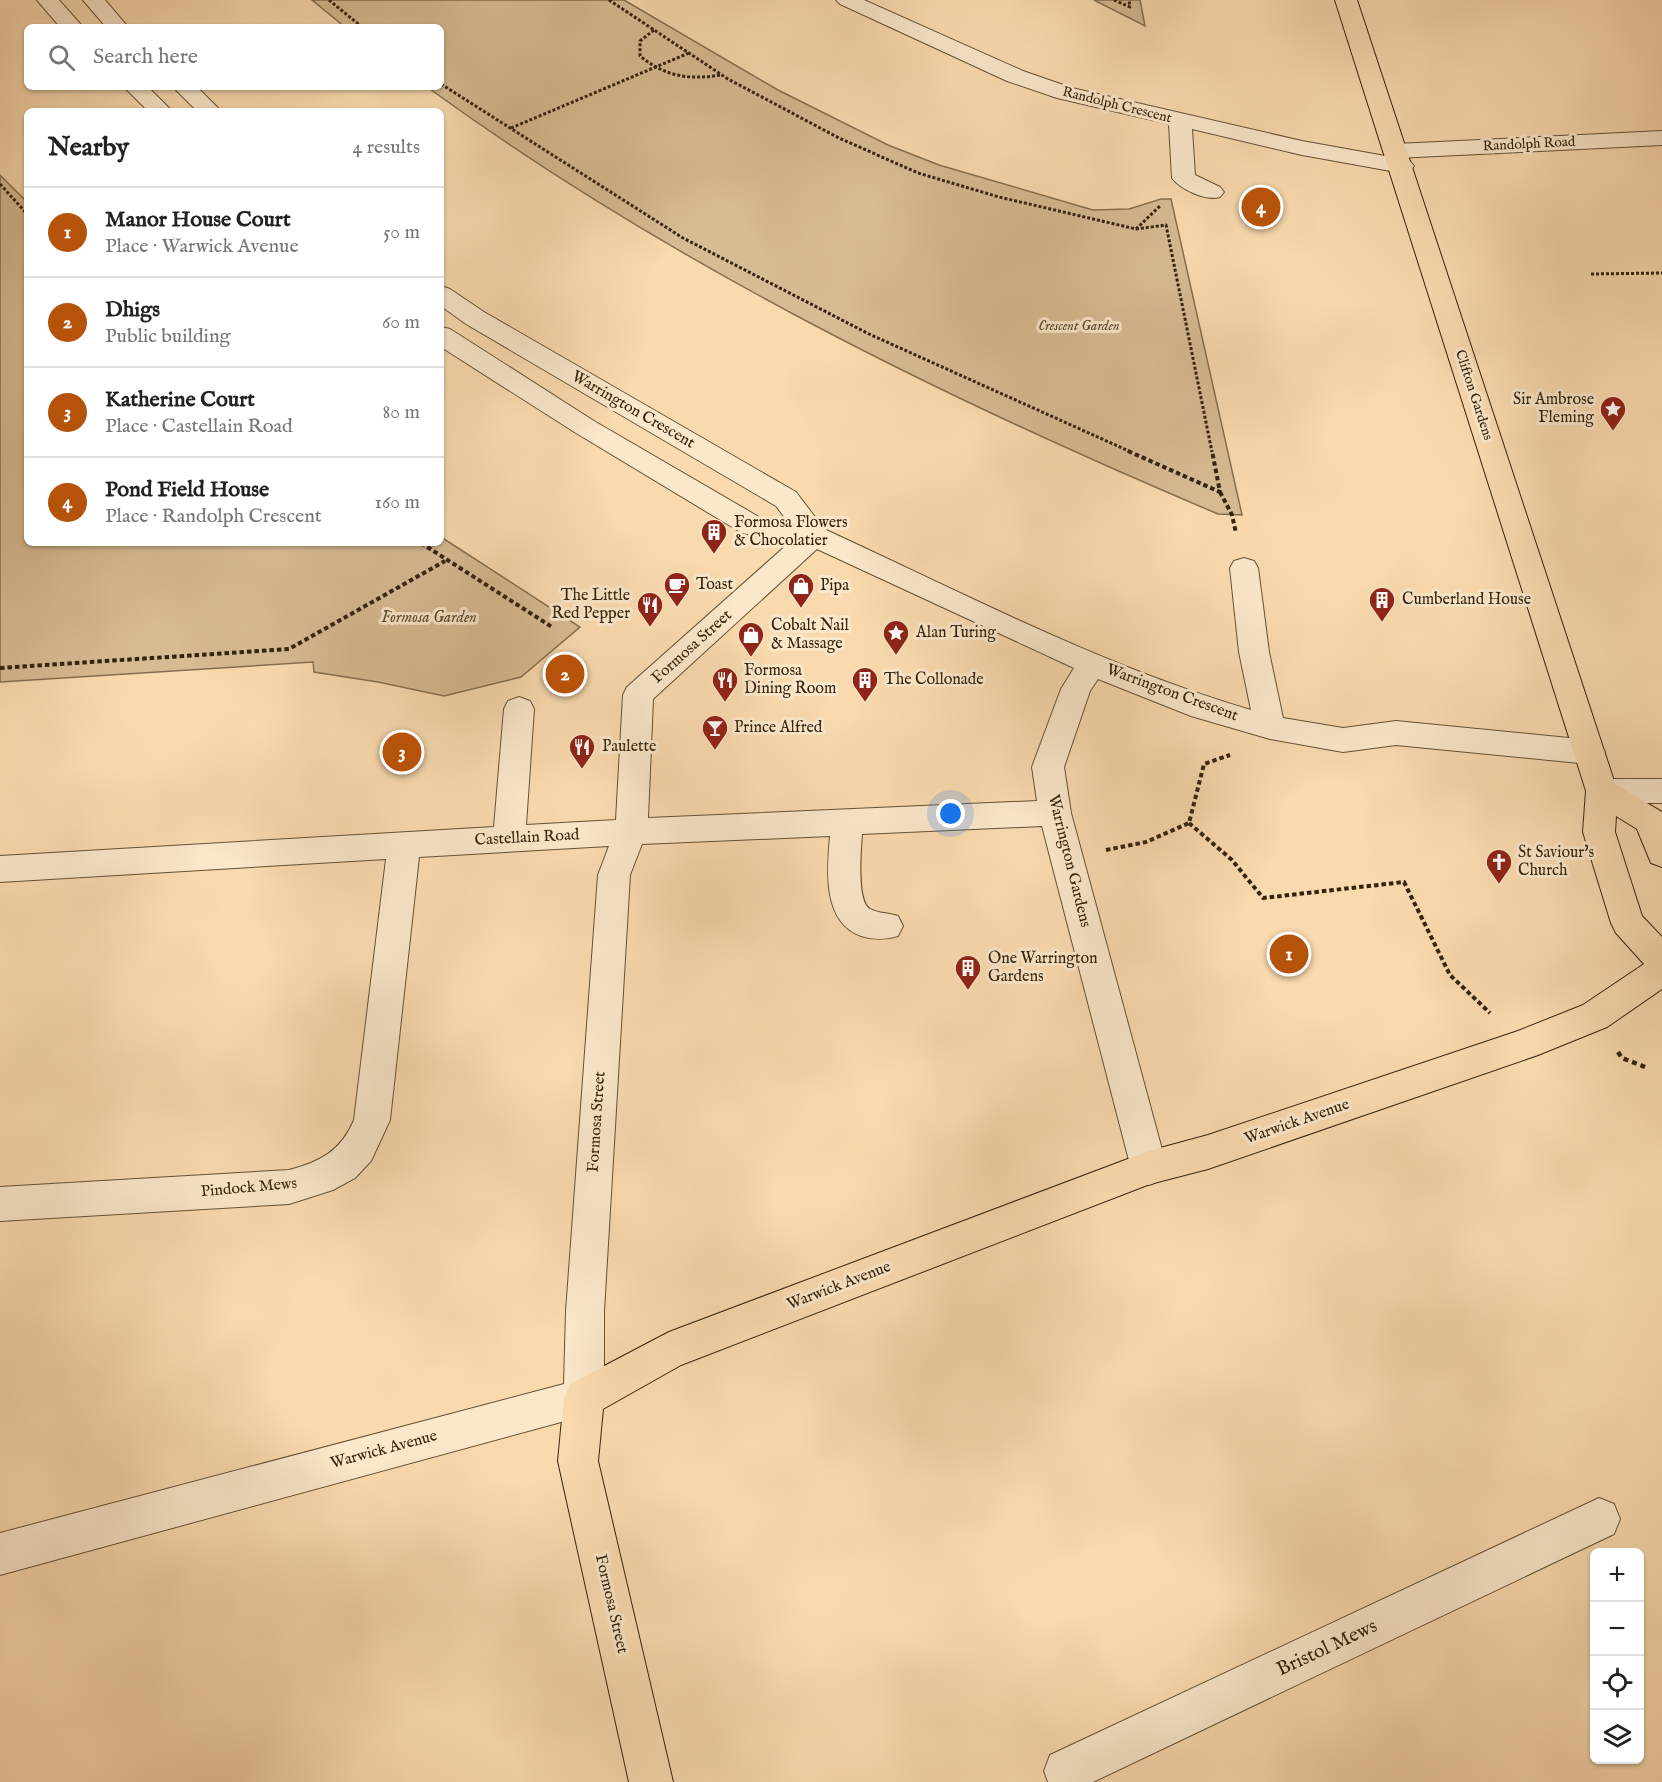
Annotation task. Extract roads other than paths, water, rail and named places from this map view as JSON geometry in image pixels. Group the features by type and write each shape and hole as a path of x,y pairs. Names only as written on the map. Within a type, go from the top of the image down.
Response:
{"main road":[{"name":"Clifton Gardens","path":"1346,0 1602,791 1599,832 1628,923 1662,960"},
{"path":"1602,791 1651,821 1662,855"},
{"name":"Warwick Avenue","path":"584,1398 669,1351 1149,1168 1208,1152 1526,1044 1595,1016 1662,970"},
{"name":"Formosa Street","path":"584,1398 578,1461 651,1782"}],"street":[{"path":"48,0 69,24"},
{"path":"94,0 114,24"},
{"name":"Randolph Crescent","path":"847,0 1014,76 1065,93 1302,148 1399,158"},
{"path":"138,90 158,108"},
{"path":"187,90 207,108"},
{"path":"1180,121 1184,178 1212,192"},
{"name":"Randolph Road","path":"1399,158 1662,138"},
{"name":"Warrington Crescent","path":"444,296 486,324 786,499 814,536"},
{"name":"Warrington Crescent","path":"444,337 585,427 752,526 814,536 1092,664 1191,704 1270,727 1343,740 1396,733 1589,752"},
{"name":"Formosa Street","path":"584,1398 585,1311 614,875 631,832 638,695 814,536"},
{"path":"1244,567 1254,652 1270,727"},
{"name":"Warrington Gardens","path":"1092,664 1076,689 1048,767 1055,813 1149,1168"},
{"path":"509,840 519,709"},
{"path":"1602,791 1662,791"},
{"name":"Castellain Road","path":"0,869 631,832 1055,813"},
{"path":"847,823 844,879 850,910 861,922 886,926"},
{"name":"Pindock Mews","path":"0,1204 290,1187 326,1177 343,1165 361,1148 372,1120 404,846"},
{"name":"Warwick Avenue","path":"0,1554 584,1398"},
{"name":"Bristol Mews","path":"1071,1782 1066,1771 1599,1519"}],"place":[{"name":"Pond Field House","path":"1261,207"},
{"name":"Sir Ambrose Fleming","path":"1613,432"},
{"name":"Formosa Flowers & Chocolatier","path":"714,555"},
{"name":"Toast","path":"677,608"},
{"name":"Pipa","path":"801,609"},
{"name":"Cumberland House","path":"1382,623"},
{"name":"The Little Red Pepper","path":"650,628"},
{"name":"Alan Turing","path":"896,656"},
{"name":"Cobalt Nail & Massage","path":"751,658"},
{"name":"Dhigs","path":"565,674"},
{"name":"Formosa Dining Room","path":"725,703"},
{"name":"The Collonade","path":"865,703"},
{"name":"Prince Alfred","path":"715,751"},
{"name":"Katherine Court","path":"402,752"},
{"name":"Paulette","path":"582,770"},
{"name":"St Saviour's Church","path":"1499,885"},
{"name":"Manor House Court","path":"1289,954"},
{"name":"One Warrington Gardens","path":"968,991"}],"park label":[{"name":"Crescent Garden","path":"1079,326"},
{"name":"Formosa Garden","path":"429,618"}]}
